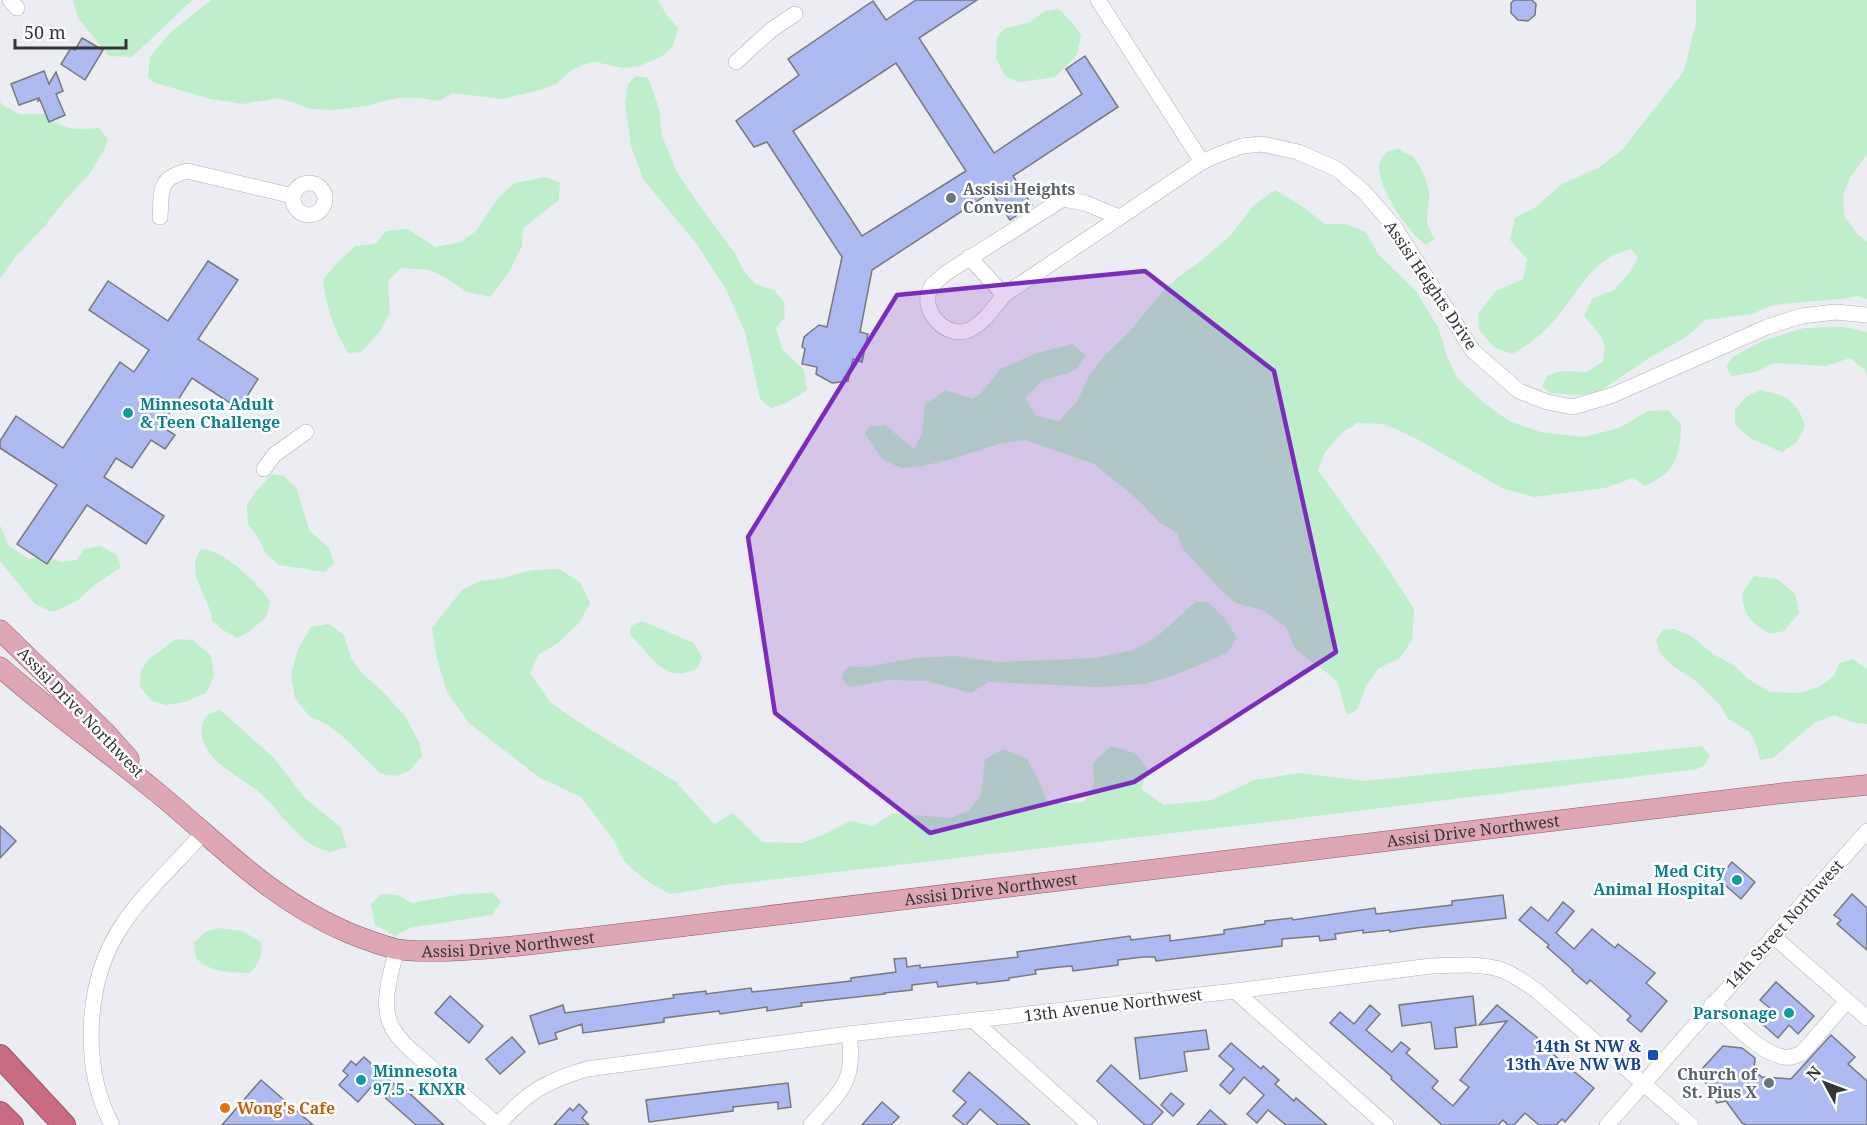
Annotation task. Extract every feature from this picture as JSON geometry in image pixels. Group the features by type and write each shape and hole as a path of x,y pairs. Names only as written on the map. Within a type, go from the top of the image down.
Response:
{"highway":[{"path":"0,1056 64,1125"},
{"path":"0,1113 12,1125"}],"main road":[{"name":"Assisi Drive Northwest","path":"0,630 105,732 160,795"},
{"name":"Assisi Drive Northwest","path":"0,667 37,700 160,795 246,871 290,903 334,927 361,938 397,949 428,951 469,951 586,938 1867,784"}],"street":[{"path":"1098,0 1202,162"},
{"path":"736,62 771,30 795,14"},
{"name":"Assisi Heights Drive","path":"1004,295 1202,162 1242,146 1262,144 1298,152 1337,169 1364,192 1394,226 1473,351 1519,392 1546,402 1573,408 1613,395 1767,327 1801,315 1836,312 1867,315"},
{"path":"160,217 163,185 173,175 187,171 293,196"},
{"path":"969,257 1004,295 987,317 969,330 953,332 942,327 932,314 927,301 931,287 969,257 1063,199 1085,202 1119,217"},
{"path":"264,468 274,455 306,432"},
{"name":"14th Street Northwest","path":"1607,1125 1867,831"},
{"path":"112,1125 99,1091 92,1056 92,1020 102,971 109,951 123,925 157,882 203,833"},
{"path":"1773,936 1867,1018"},
{"path":"397,949 387,999 388,1018 392,1028 399,1039 412,1051 498,1125"},
{"name":"13th Avenue Northwest","path":"498,1125 534,1090 556,1078 587,1069 849,1034 1235,991 1431,966 1482,966 1500,969 1514,976 1537,991 1691,1125"},
{"path":"1235,991 1386,1125"},
{"path":"1712,1004 1756,1043 1781,1057 1792,1058 1802,1053 1847,1001"},
{"path":"974,1021 1090,1125"},
{"path":"811,1125 847,1080 851,1054 849,1034"}],"highlighted area":[{"path":"1145,271 1274,371 1336,652 1134,782 930,833 775,713 748,537 897,295"}],"green space":[{"path":"73,0 192,0 132,57 109,56 78,18"},
{"path":"211,0 658,0 678,28 673,46 661,57 639,66 624,68 595,62 585,64 570,71 556,84 502,99 453,93 438,101 397,98 366,106 335,110 311,109 279,98 243,104 211,99 155,83 148,77 150,57 170,33"},
{"path":"1696,0 1867,0 1867,154 1851,176 1843,195 1844,216 1858,235 1867,242 1867,299 1858,296 1782,304 1770,306 1752,314 1705,320 1686,337 1649,358 1597,393 1577,395 1550,393 1542,386 1548,375 1563,371 1586,372 1603,362 1605,346 1600,335 1584,316 1592,299 1614,290 1630,272 1638,258 1631,249 1618,253 1598,266 1551,324 1532,341 1512,354 1495,348 1479,330 1478,314 1496,291 1523,279 1527,259 1510,240 1515,218 1536,207 1562,184 1598,168 1622,150 1684,71 1696,23"},
{"path":"1058,9 1081,35 1077,55 1055,77 1020,82 1005,76 996,58 997,37 1005,28 1028,23 1045,11"},
{"path":"636,76 648,78 659,108 662,136 677,172 734,252 744,271 755,284 774,290 784,302 785,317 776,328 782,349 804,370 807,390 786,403 771,408 760,399 746,335 727,291 696,243 643,179 631,146 625,103 628,84"},
{"path":"0,100 1,104 19,114 44,114 70,128 99,128 108,139 90,173 16,256 0,279"},
{"path":"1399,149 1415,159 1424,174 1429,190 1427,221 1435,239 1426,245 1395,209 1383,185 1379,164 1381,159 1386,152"},
{"path":"546,177 560,183 559,200 523,228 522,246 509,272 490,297 467,292 429,270 401,268 388,281 390,313 380,331 361,352 348,353 331,318 323,280 355,246 375,244 386,231 408,229 435,247 461,242 476,231 498,198 515,183"},
{"path":"1275,190 1325,224 1345,224 1366,232 1378,254 1416,291 1439,329 1447,357 1458,379 1483,402 1509,421 1540,432 1584,437 1619,428 1648,411 1668,410 1681,424 1680,444 1674,463 1666,473 1645,486 1633,478 1605,488 1534,497 1504,489 1417,439 1384,424 1357,423 1343,432 1325,452 1318,470 1414,609 1412,640 1400,658 1379,668 1366,686 1357,710 1347,715 1335,679 1295,649 1286,627 1264,611 1236,603 1182,548 1177,533 1159,522 1138,500 1094,464 1025,440 1002,443 923,466 901,468 882,459 865,434 869,427 885,425 914,449 922,433 925,404 946,390 972,399 981,393 1000,369 1037,353 1072,344 1086,355 1078,368 1043,380 1025,398 1036,416 1059,421 1078,400 1088,377 1102,358 1128,333 1168,285 1231,235 1254,205"},
{"path":"1844,327 1867,332 1867,375 1865,370 1850,358 1826,366 1775,363 1755,372 1732,376 1726,367 1733,357 1762,341 1804,328"},
{"path":"1760,390 1789,400 1802,417 1805,426 1797,442 1782,452 1750,438 1735,425 1735,410 1746,397"},
{"path":"272,474 284,476 297,489 309,530 329,548 334,563 325,572 279,565 266,554 248,524 247,505"},
{"path":"0,525 9,546 29,559 45,556 61,562 77,560 84,549 100,546 117,555 121,567 78,600 56,611 49,611 35,604 0,561"},
{"path":"201,549 211,551 230,561 248,576 270,601 266,617 250,631 237,638 212,621 211,612 196,577 196,559"},
{"path":"559,569 580,582 590,603 579,623 557,644 539,654 530,673 550,702 676,782 714,824 733,813 762,842 802,843 850,821 873,826 893,813 950,818 968,811 981,795 985,759 1004,749 1027,759 1048,804 1084,802 1094,784 1093,763 1111,746 1135,753 1148,769 1141,789 1164,805 1212,800 1254,780 1300,773 1364,781 1702,746 1710,755 1705,765 1697,769 726,885 670,894 650,883 624,861 613,839 581,797 540,778 469,723 447,692 437,659 432,628 462,590 480,581 504,578 532,570"},
{"path":"1754,576 1777,579 1795,594 1799,613 1784,631 1770,634 1757,626 1746,613 1742,593"},
{"path":"1195,602 1208,602 1225,619 1237,638 1227,653 1175,675 1144,684 1099,687 988,682 971,693 927,681 888,680 850,687 842,679 844,671 850,666 865,667 916,658 954,656 998,662 1094,658 1134,650 1159,635"},
{"path":"642,621 694,643 702,657 698,668 677,673 668,671 656,663 630,635 631,626"},
{"path":"329,624 344,635 351,658 362,673 405,716 420,744 422,756 410,770 397,776 381,774 340,734 309,716 295,698 291,675 298,649 311,627"},
{"path":"1674,629 1691,636 1713,654 1735,666 1748,679 1770,692 1799,693 1819,687 1834,676 1839,664 1852,659 1867,669 1867,724 1855,723 1835,715 1814,723 1773,758 1760,760 1750,732 1728,719 1720,705 1696,681 1674,667 1660,653 1656,640 1663,630"},
{"path":"176,639 193,640 211,656 214,676 206,693 185,702 166,705 152,701 140,687 141,670 149,659"},
{"path":"220,710 274,758 304,797 341,828 347,847 330,852 308,842 260,793 213,757 203,738 202,727 208,715"},
{"path":"493,893 501,902 492,915 409,928 395,936 375,925 371,904 381,894 398,895 412,903 462,894"},
{"path":"217,928 242,931 261,942 260,959 250,973 213,969 196,957 194,943 205,932"}],"building":[{"name":"Assisi Heights Convent","path":"916,0 977,0 919,38 994,153 1082,94 1066,69 1085,56 1118,107 1013,176 1032,205 1010,220 991,192 872,270 860,332 868,334 862,362 853,359 848,381 832,383 816,374 817,367 802,364 805,349 802,347 804,337 819,325 827,327 842,257 767,142 754,147 736,121 799,75 788,59 873,1 886,20","holes":["896,63 966,171 862,236 793,131"]},
{"path":"1514,0 1532,0 1536,4 1535,15 1528,21 1518,20 1511,13 1511,3"},
{"path":"82,38 103,50 85,80 61,64 71,48 75,50"},
{"path":"44,71 49,84 56,72 63,91 56,94 65,115 49,122 40,100 38,101 39,98 19,105 11,84"},
{"name":"Minnesota Adult & Teen Challenge","path":"208,261 238,280 198,339 258,379 239,409 192,378 161,426 175,435 165,449 151,440 132,468 116,458 104,477 164,516 146,544 87,505 47,564 17,544 57,485 0,448 0,441 16,416 63,448 120,362 134,372 149,350 89,310 108,281 168,321"},
{"path":"0,826 16,841 0,858"},
{"name":"Med City Animal Hospital","path":"1732,862 1755,882 1741,899 1718,879"},
{"path":"1852,894 1867,908 1867,950 1837,924 1841,920 1834,915"},
{"path":"1503,895 1506,918 1390,932 1390,930 1363,933 1363,930 1335,934 1336,939 1320,941 1319,936 1282,939 1282,946 1156,961 1155,957 1143,957 1118,960 1118,965 1073,971 1072,966 1035,970 1036,974 977,984 977,982 938,987 937,982 912,985 912,990 885,994 801,1003 802,1006 767,1011 767,1007 720,1014 719,1011 664,1018 664,1022 583,1033 582,1024 555,1033 557,1039 539,1044 530,1016 563,1005 565,1013 674,998 673,995 706,991 706,994 751,988 752,992 851,981 851,978 896,972 894,959 906,958 907,967 920,965 920,968 1018,957 1017,952 1130,936 1131,940 1170,935 1170,941 1224,934 1224,930 1265,924 1265,921 1292,918 1293,920 1375,908 1376,914 1452,905 1452,901"},
{"path":"1563,902 1574,911 1556,933 1574,949 1592,929 1615,948 1618,944 1655,973 1646,983 1667,1001 1641,1032 1627,1020 1631,1016 1590,980 1587,984 1547,947 1549,945 1519,920 1531,907 1548,921"},
{"name":"Parsonage","path":"1776,982 1814,1016 1798,1034 1789,1025 1778,1038 1760,1022 1771,1009 1760,1000"},
{"path":"450,996 483,1026 469,1043 435,1013"},
{"path":"1473,996 1476,1025 1455,1028 1457,1047 1435,1049 1431,1022 1402,1026 1399,1005"},
{"path":"1370,1005 1380,1014 1366,1030 1392,1052 1401,1042 1410,1049 1406,1053 1438,1081 1432,1088 1453,1106 1469,1087 1460,1080 1507,1021 1479,1025 1497,1005 1594,1088 1565,1122 1562,1119 1556,1125 1539,1125 1525,1113 1514,1125 1508,1125 1503,1120 1498,1125 1442,1125 1391,1079 1392,1077 1330,1023 1340,1012 1354,1024"},
{"path":"1206,1030 1209,1049 1184,1052 1187,1071 1140,1079 1135,1038"},
{"name":"Church of St. Pius X","path":"1831,1035 1855,1057 1848,1064 1867,1081 1867,1125 1746,1125 1726,1101 1717,1103 1707,1087 1701,1070 1723,1046 1742,1048 1755,1058 1754,1070 1762,1077 1791,1079"},
{"path":"512,1037 525,1052 500,1074 486,1059"},
{"path":"1231,1043 1261,1069 1263,1066 1279,1080 1275,1084 1294,1101 1296,1098 1327,1125 1286,1125 1268,1110 1257,1123 1247,1114 1264,1095 1244,1077 1230,1094 1220,1085 1234,1069 1219,1056"},
{"path":"364,1057 395,1085 397,1082 444,1125 416,1125 372,1086 358,1102 339,1085 348,1075 343,1071 351,1061 356,1065"},
{"path":"1111,1065 1163,1112 1151,1125 1145,1125 1097,1081"},
{"path":"969,1072 1030,1125 998,1125 980,1109 966,1125 953,1116 966,1102 953,1091"},
{"path":"261,1080 313,1125 222,1125"},
{"path":"788,1083 791,1107 778,1109 778,1102 733,1107 733,1111 649,1122 646,1100"},
{"path":"1171,1093 1184,1104 1173,1116 1161,1105"},
{"path":"882,1102 899,1117 891,1125 862,1125"},
{"path":"579,1104 587,1112 582,1118 589,1125 554,1125 570,1108 573,1111"},
{"path":"1210,1110 1227,1125 1197,1125"}],"place":[{"name":"Assisi Heights Convent","path":"951,198"},
{"name":"Minnesota Adult & Teen Challenge","path":"128,413"},
{"name":"Med City Animal Hospital","path":"1737,880"},
{"name":"Parsonage","path":"1789,1013"},
{"name":"14th St NW & 13th Ave NW WB","path":"1653,1055"},
{"name":"Minnesota 97.5 - KNXR","path":"361,1080"},
{"name":"Church of St. Pius X","path":"1769,1083"},
{"name":"Wong's Cafe","path":"225,1108"}]}
